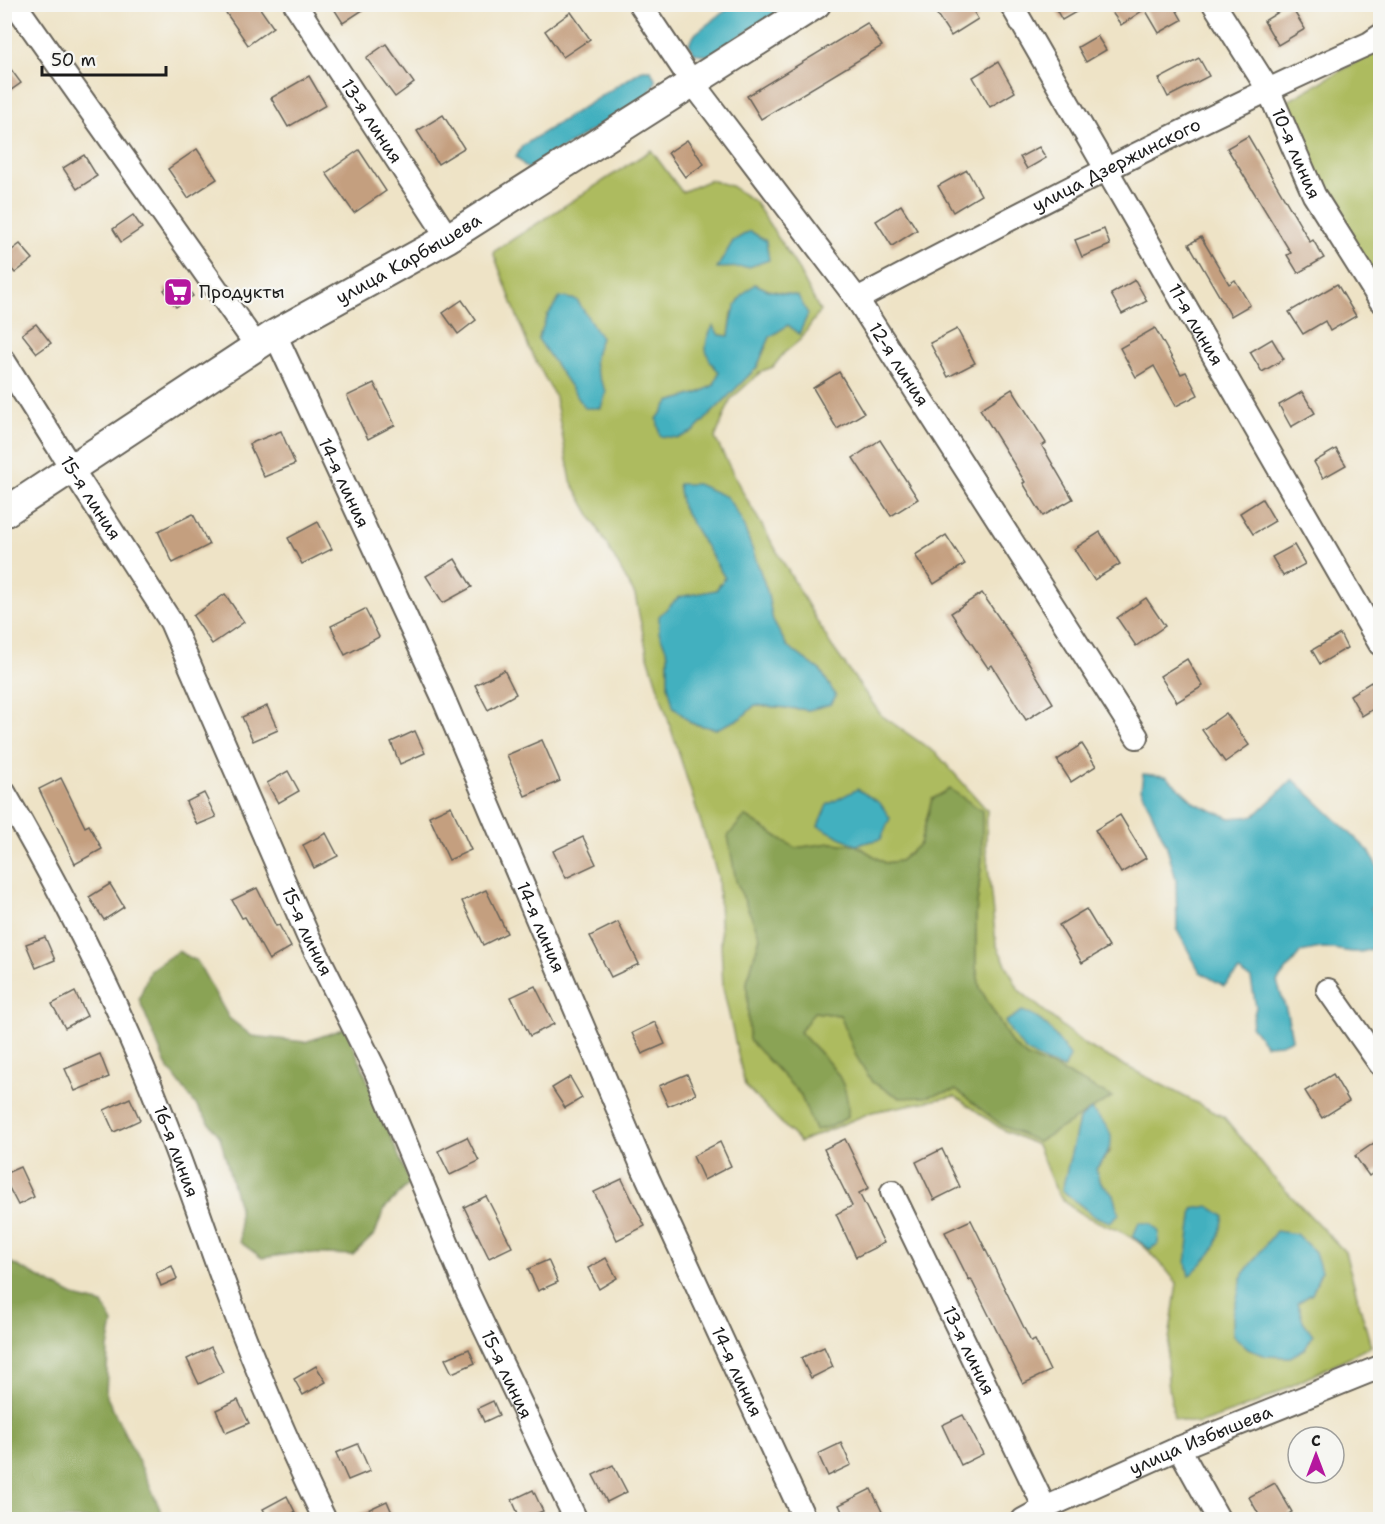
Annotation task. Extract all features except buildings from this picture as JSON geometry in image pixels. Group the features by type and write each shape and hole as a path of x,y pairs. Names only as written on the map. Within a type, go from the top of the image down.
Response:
{"main road":[{"name":"улица Карбышева","path":"4,513 265,339 448,238 816,4"}],"street":[{"name":"14-я линия","path":"15,4 265,339 442,695 643,1168 804,1520"},
{"name":"13-я линия","path":"295,4 448,238"},
{"name":"12-я линия","path":"640,4 692,82 857,299 1137,737"},
{"name":"11-я линия","path":"1011,4 1380,644"},
{"name":"10-я линия","path":"1214,4 1268,88 1314,195 1380,300"},
{"name":"улица Дзержинского","path":"857,299 1106,169 1268,88 1370,43 1380,36"},
{"name":"15-я линия","path":"4,361 171,622 308,936 376,1072 468,1293 576,1520"},
{"name":"16-я линия","path":"4,792 42,858 120,1014 164,1118 232,1304 291,1450 325,1520"},
{"path":"1328,990 1380,1064"},
{"name":"13-я линия","path":"892,1192 1045,1508"},
{"name":"улица Избышева","path":"1023,1520 1179,1448 1380,1367"},
{"path":"1179,1448 1220,1520"}],"green space":[{"path":"1380,48 1380,292 1315,190 1286,102"},
{"path":"651,150 682,192 710,180 731,186 755,202 797,267 820,311 800,340 784,353 773,367 762,371 731,399 715,438 741,489 831,645 881,715 937,754 987,810 986,846 996,944 1019,990 1085,1045 1224,1117 1271,1175 1345,1252 1371,1346 1255,1404 1198,1424 1174,1418 1168,1382 1167,1354 1177,1283 1156,1258 1138,1242 1067,1204 1054,1185 1037,1145 1003,1130 955,1096 872,1112 800,1142 745,1086 723,988 718,877 647,653 635,595 571,481 555,397 529,348 493,252","holes":["755,284 768,290 798,296 799,333 788,325 770,337 757,367 694,431 669,402 699,393 714,385 719,372 718,335 729,336 732,313","548,315 601,338 594,365 606,391","741,519 767,591 773,621 787,646 821,671 809,710 755,705 741,718 716,729 691,723 668,685 668,654 725,578 714,557","932,799 982,858 976,914 976,967 980,988 1012,1044 1027,1057 1058,1069 1092,1108 1038,1142 956,1090 924,1097 848,1031 840,1015 813,1012 800,1032 827,1062 815,1130 800,1094 749,1039 747,982 760,937 753,917 745,816 795,848 831,843 856,845 885,863 900,861 920,844","1110,1151 1096,1169 1099,1180 1113,1195 1094,1216 1062,1190 1068,1168","1314,1252 1321,1271 1312,1294 1297,1303 1303,1321 1313,1335 1305,1349 1290,1357 1266,1356 1248,1349 1233,1335 1243,1274"]},
{"path":"950,789 982,811 982,858 976,914 976,967 980,988 1012,1044 1027,1057 1058,1069 1112,1097 1038,1142 1003,1126 956,1090 924,1097 900,1098 872,1082 856,1056 840,1015 814,1012 800,1032 841,1079 848,1102 848,1117 832,1126 815,1130 800,1094 749,1040 747,982 760,937 736,881 728,836 745,816 795,848 831,843 856,845 885,863 900,861 920,844 932,799"},
{"path":"178,951 197,961 229,1018 252,1036 305,1042 346,1028 410,1183 384,1209 375,1234 353,1255 297,1253 262,1258 240,1242 239,1208 220,1137 166,1065 139,999 150,970"},
{"path":"4,1259 78,1298 103,1304 113,1323 108,1349 106,1395 164,1519 5,1519"}],"water":[{"path":"733,5 790,5 708,56 694,53 689,43 696,33"},
{"path":"642,70 651,70 656,81 647,97 528,169 516,157 522,146"},
{"path":"750,231 766,241 769,260 749,267 717,268 733,241"},
{"path":"755,284 768,290 798,296 808,314 799,334 788,325 770,337 757,367 694,431 679,438 660,436 657,419 669,402 699,393 714,385 719,372 710,361 706,350 709,333 713,326 719,335 729,336 738,301"},
{"path":"560,297 577,300 601,338 594,365 606,391 601,408 585,408 538,339 548,315"},
{"path":"678,484 697,484 727,497 741,519 754,554 767,591 773,621 787,646 821,671 836,696 831,704 809,710 755,705 741,718 716,729 691,723 673,706 668,685 668,654 659,632 659,616 679,597 716,590 725,578 682,507"},
{"path":"1143,774 1166,776 1195,803 1230,818 1254,816 1293,779 1369,851 1380,872 1380,902 1371,908 1380,926 1380,945 1358,952 1318,948 1301,952 1277,982 1292,1039 1281,1044 1266,1045 1251,1026 1256,1007 1251,979 1239,971 1224,986 1200,972 1177,930 1176,879 1166,844 1141,789"},
{"path":"857,789 880,803 890,818 881,839 856,845 818,826 827,805"},
{"path":"1022,1011 1038,1019 1060,1041 1070,1056 1064,1069 1035,1057 1017,1041 1005,1022"},
{"path":"1091,1110 1110,1132 1111,1144 1096,1169 1099,1180 1113,1195 1119,1214 1110,1222 1094,1216 1062,1190 1079,1120"},
{"path":"1209,1206 1224,1216 1219,1236 1213,1250 1189,1276 1186,1263 1193,1209"},
{"path":"1139,1222 1151,1224 1159,1232 1158,1244 1150,1249 1133,1237"},
{"path":"1276,1231 1296,1234 1315,1252 1321,1271 1312,1294 1297,1303 1303,1321 1313,1335 1305,1349 1290,1357 1266,1356 1248,1349 1233,1335 1233,1314 1243,1274"}],"place":[{"name":"Продукты","path":"178,292"}]}
